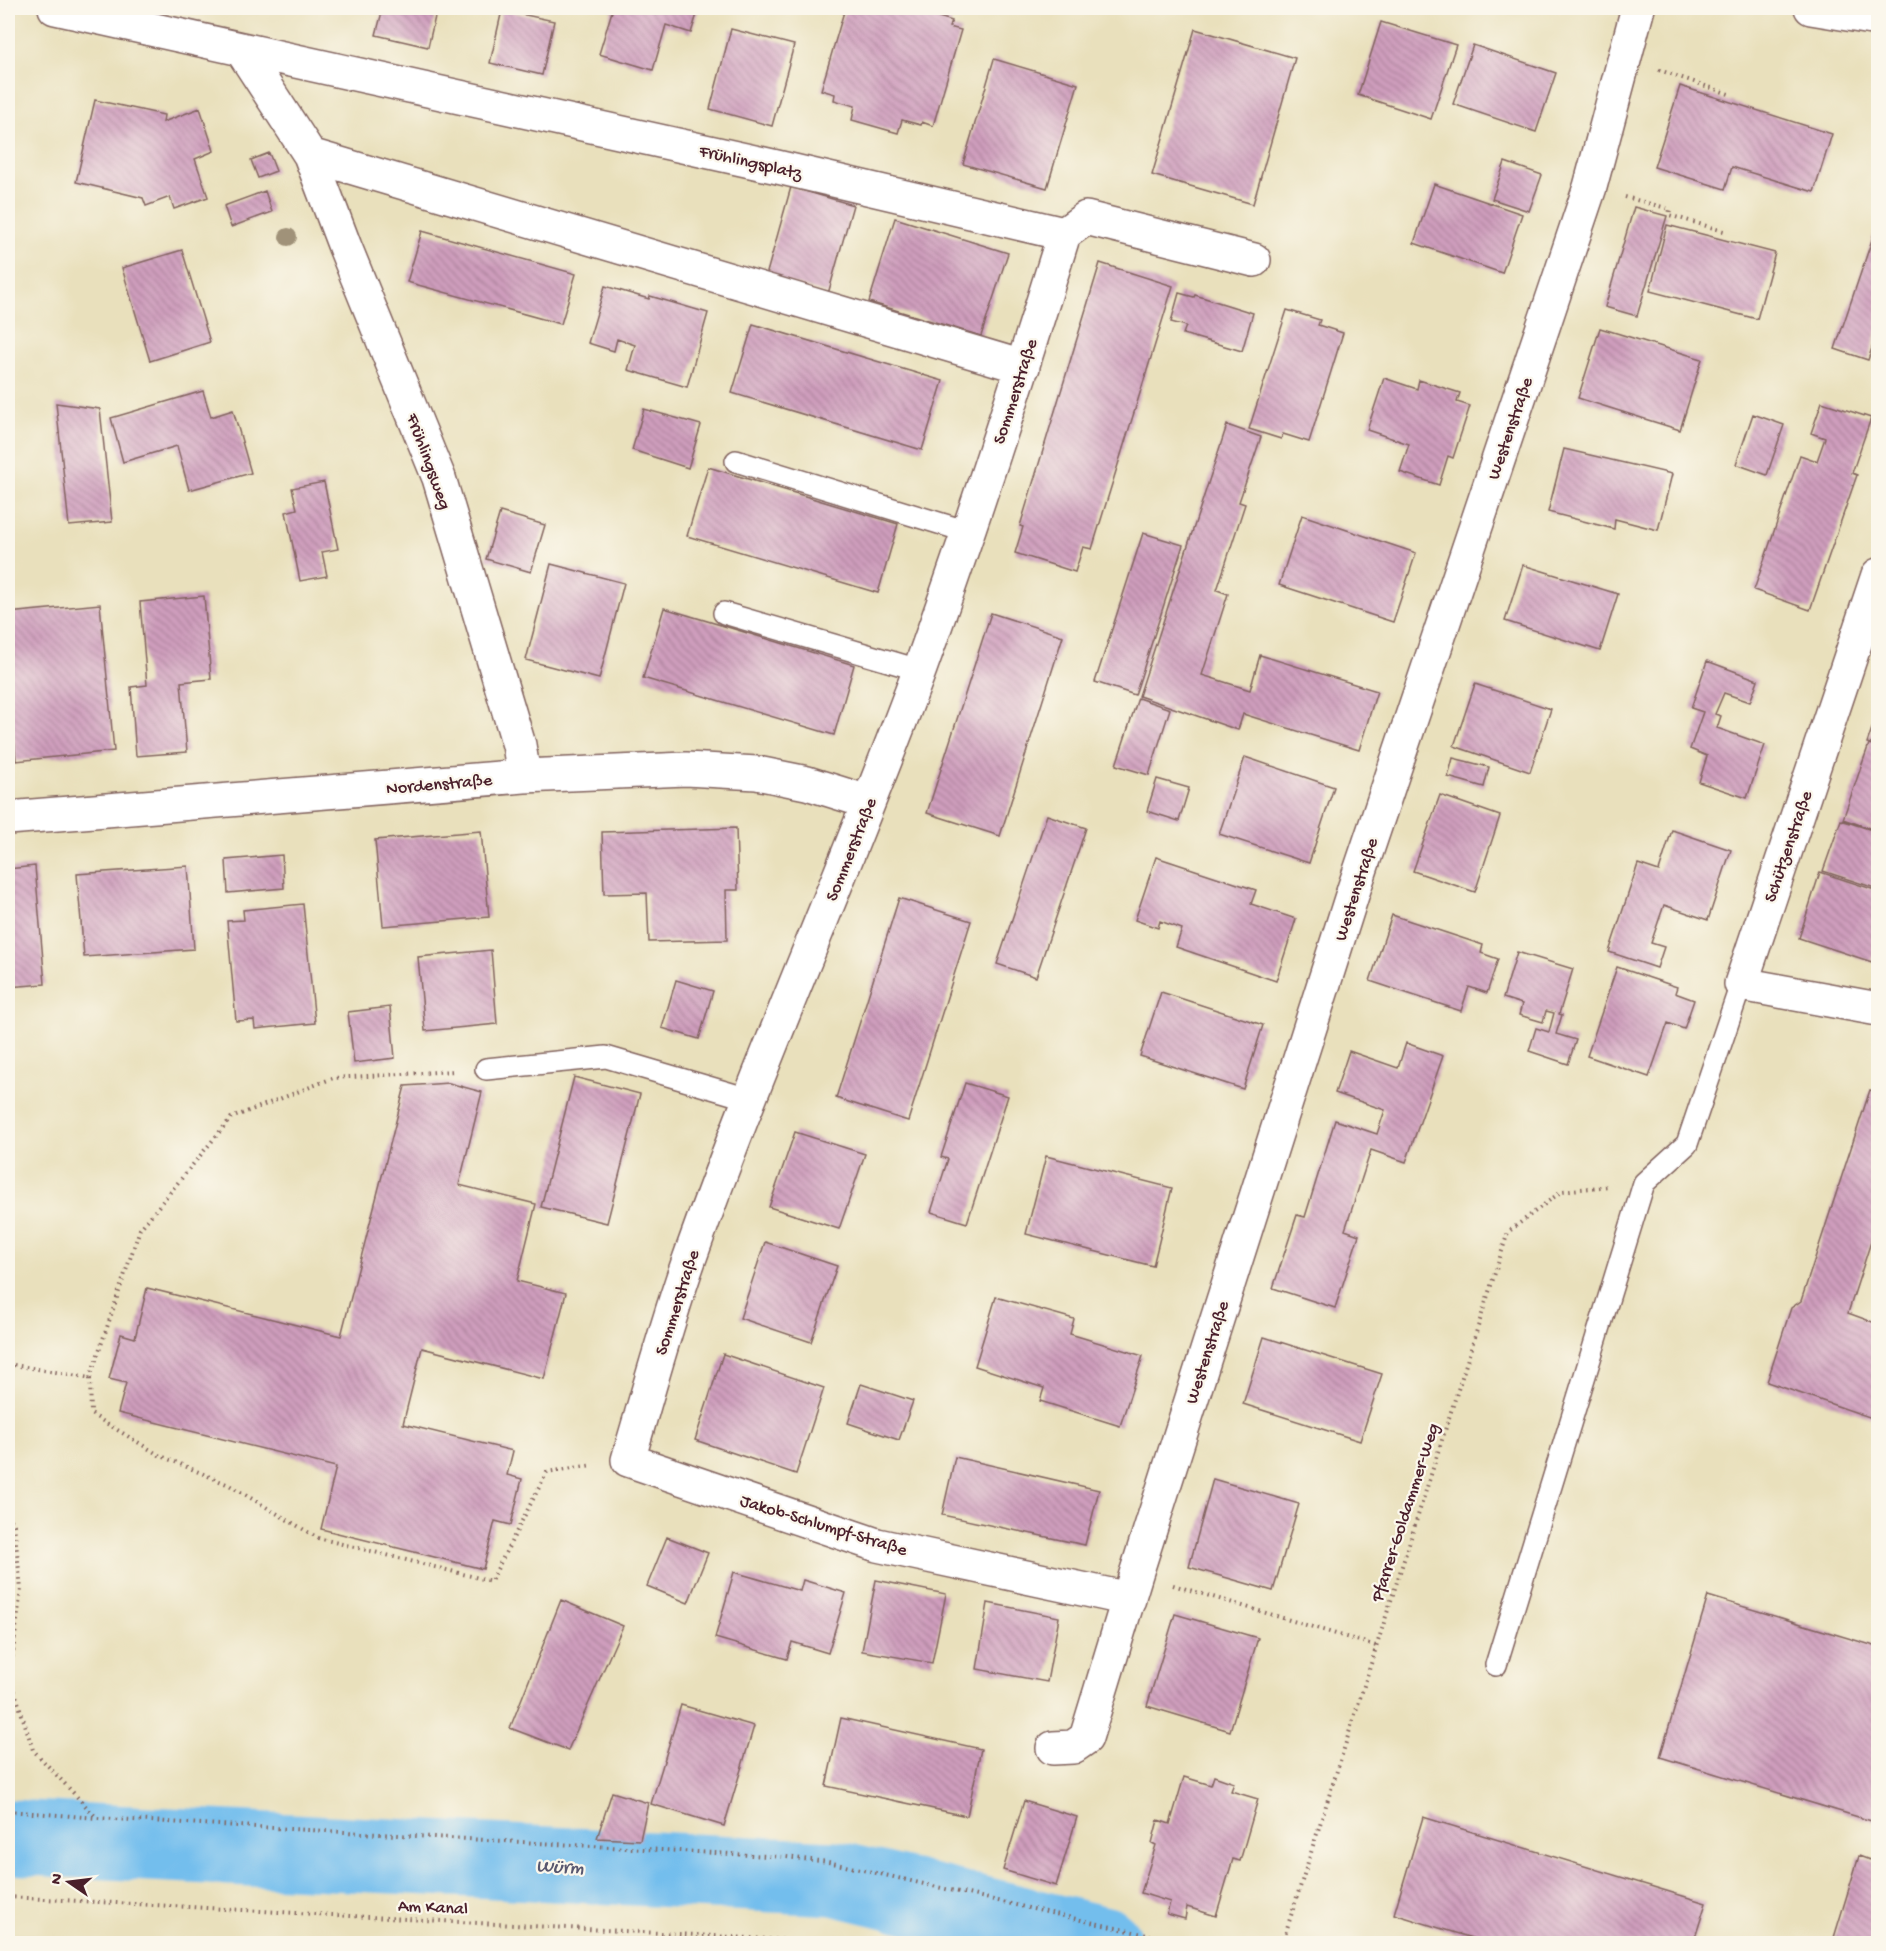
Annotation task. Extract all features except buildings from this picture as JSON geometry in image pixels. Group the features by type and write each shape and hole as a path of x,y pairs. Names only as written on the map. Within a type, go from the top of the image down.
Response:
{"street":[{"name":"Frühlingsplatz","path":"55,8 773,166 1065,234"},
{"name":"Westenstraße","path":"1053,1748 1073,1747 1086,1738 1132,1586 1354,889 1590,188 1638,8"},
{"path":"1811,8 1878,19"},
{"path":"241,49 310,155 1023,367"},
{"name":"Frühlingsweg","path":"310,155 439,478 519,746 524,776"},
{"path":"1065,234 1086,218 1254,260"},
{"name":"Sommerstraße","path":"628,1460 688,1263 748,1100 919,670 968,532 1065,234"},
{"name":"Schützenstraße","path":"1741,984 1878,575"},
{"name":"Nordenstraße","path":"8,818 524,776 686,770 757,773 807,783 868,802"},
{"path":"1741,984 1878,1009"},
{"name":"Jakob-Schlumpf-Straße","path":"628,1460 877,1545 1132,1586"}],"lane":[{"path":"736,461 968,532"},
{"path":"724,613 919,670"},
{"path":"1496,1665 1644,1183 1687,1144 1741,984"},
{"path":"486,1070 606,1057 748,1100"}],"path":[{"path":"1625,59 1732,96"},
{"path":"1590,188 1670,209 1669,215 1727,232"},
{"path":"486,1070 333,1078 231,1118 140,1229 90,1378 91,1414 159,1455 229,1485 318,1538 491,1581 547,1472 628,1460"},
{"name":"Pfarrer-Goldammer-Weg","path":"1282,1944 1508,1232 1562,1191 1644,1183"},
{"path":"8,1364 90,1378"},
{"path":"8,1514 14,1525 21,1589 10,1676 33,1750 97,1818"},
{"path":"1132,1586 1376,1646"},
{"path":"8,1811 828,1862 1186,1944"},
{"name":"Am Kanal","path":"8,1897 858,1944"}],"waterway":[{"name":"Würm","path":"8,1837 834,1878 1105,1944"}]}
